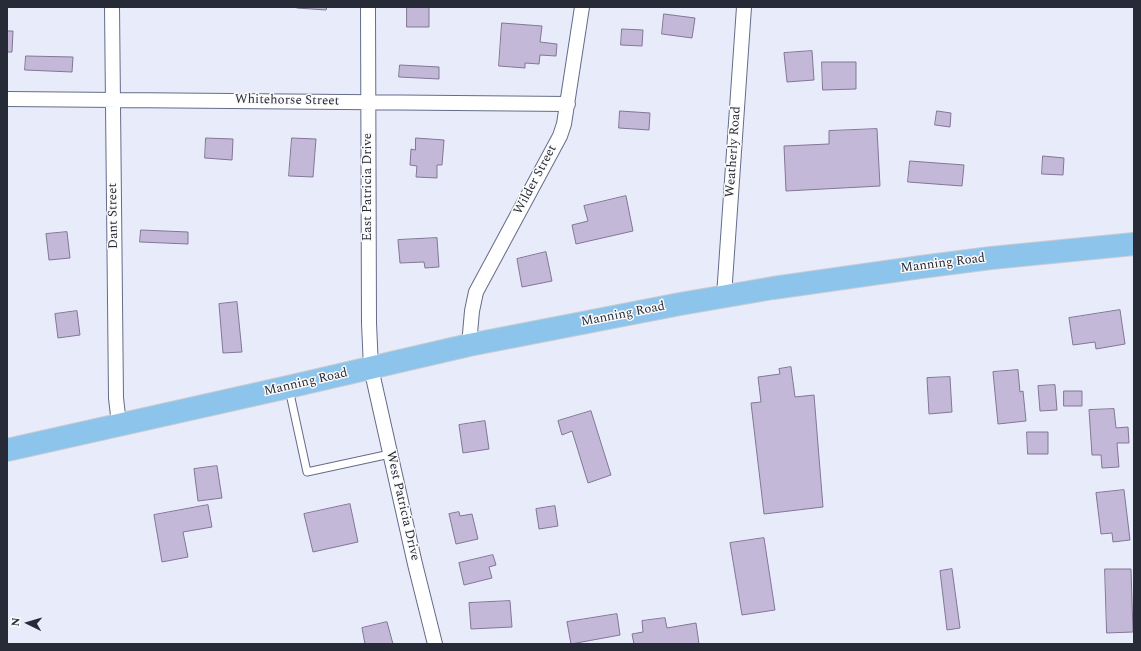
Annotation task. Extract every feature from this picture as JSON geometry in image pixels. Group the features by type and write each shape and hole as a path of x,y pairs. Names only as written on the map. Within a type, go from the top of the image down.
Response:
{"main road":[{"name":"Manning Road","path":"7,450 469,345 724,296 840,278 991,258 1134,244"}],"street":[{"name":"Dant Street","path":"112,7 116,398 119,424"},
{"name":"East Patricia Drive","path":"368,7 369,323 371,368"},
{"name":"Wilder Street","path":"469,345 472,311 476,292 560,136 568,104 582,7"},
{"name":"Weatherly Road","path":"724,296 744,7"},
{"name":"Whitehorse Street","path":"7,99 568,104"},
{"name":"West Patricia Drive","path":"371,368 415,564 435,644"}],"lane":[{"path":"288,387 307,472 390,454"}],"building":[{"path":"297,7 327,7 326,10"},
{"path":"407,7 429,7 429,27 407,27"},
{"path":"664,14 695,18 692,38 662,34"},
{"path":"502,23 542,26 540,42 557,44 556,56 540,55 539,64 525,63 525,68 499,66"},
{"path":"622,29 643,30 642,46 621,45"},
{"path":"7,31 13,31 12,52 7,52"},
{"path":"812,51 814,80 787,82 784,53"},
{"path":"26,56 73,57 72,72 25,70"},
{"path":"822,62 856,62 856,89 823,90"},
{"path":"400,65 439,67 439,79 399,77"},
{"path":"620,111 650,113 649,130 619,128"},
{"path":"937,111 951,113 950,127 935,125"},
{"path":"877,129 880,186 786,191 784,146 829,144 829,131"},
{"path":"206,138 233,139 232,160 205,158"},
{"path":"292,138 316,139 313,177 289,176"},
{"path":"416,138 444,140 442,165 437,165 437,178 416,177 417,166 410,165 411,149 415,150"},
{"path":"1043,156 1064,158 1063,175 1042,174"},
{"path":"910,161 964,165 962,186 908,182"},
{"path":"626,196 633,231 576,244 572,225 588,221 584,206"},
{"path":"141,230 188,232 188,244 140,242"},
{"path":"67,232 70,258 49,260 46,234"},
{"path":"437,238 439,267 425,268 424,262 400,263 398,240"},
{"path":"546,252 552,281 522,287 517,259"},
{"path":"237,302 242,352 223,353 219,304"},
{"path":"1120,310 1125,344 1096,349 1095,342 1073,345 1069,318"},
{"path":"77,311 80,335 58,338 55,314"},
{"path":"791,367 795,397 814,395 823,507 764,514 751,403 761,402 758,377 780,374 779,369"},
{"path":"1018,370 1020,392 1023,391 1026,421 998,424 993,372"},
{"path":"950,377 952,412 929,414 927,378"},
{"path":"1055,385 1057,410 1040,411 1038,386"},
{"path":"1064,391 1082,391 1082,406 1064,406"},
{"path":"1114,409 1116,428 1128,427 1129,443 1117,443 1119,467 1102,468 1101,455 1092,455 1089,410"},
{"path":"591,411 611,475 588,483 572,431 562,435 558,421"},
{"path":"485,421 489,449 463,453 459,425"},
{"path":"1027,432 1048,432 1048,454 1028,454"},
{"path":"217,466 222,498 198,501 194,469"},
{"path":"1124,490 1130,540 1113,542 1112,533 1101,534 1096,493"},
{"path":"350,504 358,542 313,552 304,514"},
{"path":"208,505 212,527 183,532 188,557 162,562 154,515"},
{"path":"555,506 558,526 539,529 536,509"},
{"path":"459,512 460,516 472,514 478,539 456,544 449,514"},
{"path":"764,538 775,610 742,615 730,543"},
{"path":"493,555 496,565 489,567 492,578 464,585 459,563"},
{"path":"952,569 960,628 947,630 940,571"},
{"path":"1105,569 1131,569 1133,632 1107,633"},
{"path":"510,601 512,627 471,629 469,603"},
{"path":"617,614 620,635 571,644 567,622"},
{"path":"665,618 667,628 696,623 699,644 634,644 632,634 643,632 642,621"},
{"path":"387,622 393,644 365,644 362,628"}]}
